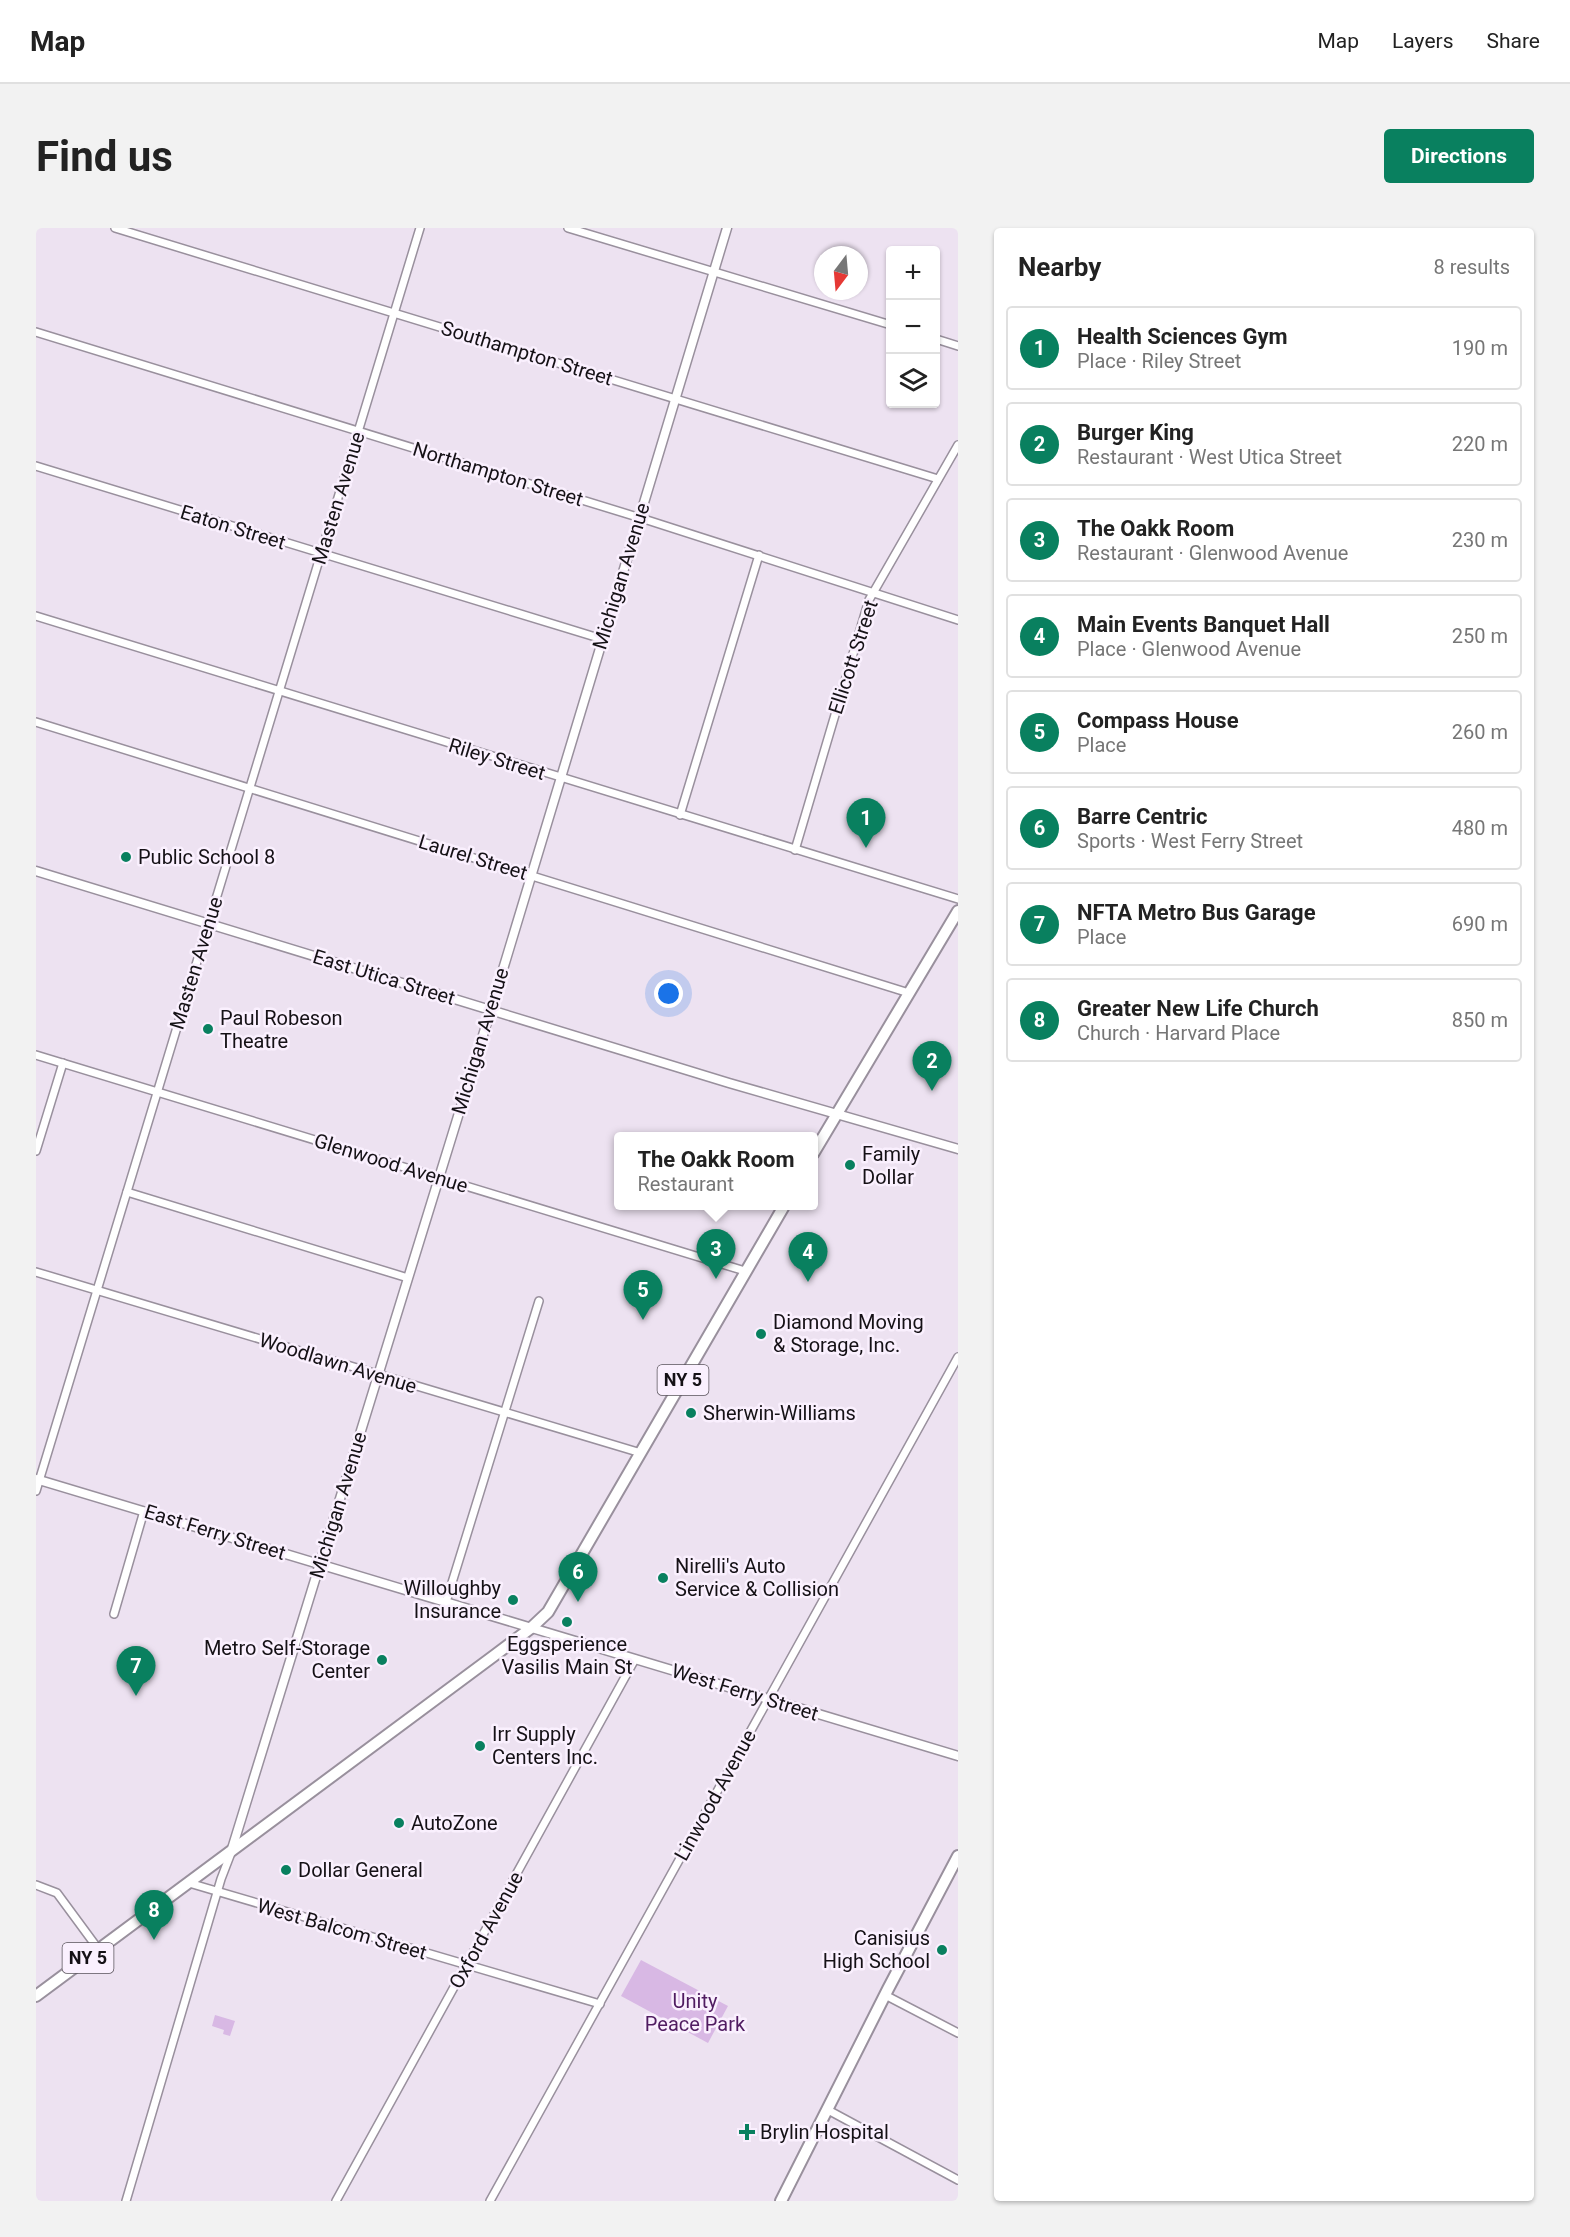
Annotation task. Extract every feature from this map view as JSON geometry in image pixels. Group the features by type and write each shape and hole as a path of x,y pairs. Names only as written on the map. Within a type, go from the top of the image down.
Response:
{"main road":[{"path":"818,1146 958,910"},
{"name":"NY 5","path":"36,1996 531,1628 548,1612 782,1210"},
{"path":"781,2201 958,1856"}],"street":[{"name":"Southampton Street","path":"115,228 938,479"},
{"name":"Masten Avenue","path":"36,1491 420,228"},
{"path":"568,228 886,323"},
{"name":"Michigan Avenue","path":"231,1853 439,1178 727,228"},
{"name":"Northampton Street","path":"36,332 639,517 958,620"},
{"path":"940,340 958,346"},
{"name":"Ellicott Street","path":"795,850 866,611 874,592 958,445"},
{"path":"950,459 958,462"},
{"name":"Eaton Street","path":"36,466 602,639"},
{"path":"680,815 759,555"},
{"name":"Riley Street","path":"36,616 958,899"},
{"name":"Laurel Street","path":"36,722 909,993"},
{"name":"East Utica Street","path":"36,871 490,1010 958,1149"},
{"name":"Glenwood Avenue","path":"36,1055 746,1271"},
{"path":"36,1151 63,1063"},
{"path":"127,1192 408,1278"},
{"name":"Woodlawn Avenue","path":"36,1272 641,1454"},
{"path":"446,1602 538,1301"},
{"name":"Linwood Avenue","path":"490,2201 958,1357"},
{"name":"East Ferry Street","path":"38,1479 531,1628"},
{"path":"114,1614 144,1511"},
{"name":"West Ferry Street","path":"531,1628 958,1756"},
{"name":"Oxford Avenue","path":"336,2201 635,1659"},
{"path":"126,2201 217,1892 231,1853"},
{"name":"West Balcom Street","path":"189,1883 600,2004"},
{"path":"36,1885 57,1893 99,1950"},
{"path":"885,1995 958,2033"},
{"path":"828,2110 958,2180"}],"green space":[{"name":"Unity Peace Park","path":"641,1960 728,2006 708,2043 621,1996"},
{"path":"215,2015 235,2021 230,2036 223,2034 224,2030 212,2026"}],"place":[{"name":"Health Sciences Gym","path":"866,848"},
{"name":"Public School 8","path":"126,857"},
{"name":"Paul Robeson Theatre","path":"208,1029"},
{"name":"Burger King","path":"932,1091"},
{"name":"Family Dollar","path":"850,1165"},
{"name":"The Oakk Room","path":"716,1279"},
{"name":"Main Events Banquet Hall","path":"808,1282"},
{"name":"Compass House","path":"643,1320"},
{"name":"Diamond Moving & Storage, Inc.","path":"761,1334"},
{"name":"Sherwin-Williams","path":"691,1413"},
{"name":"Nirelli's Auto Service & Collision","path":"663,1578"},
{"name":"Willoughby Insurance","path":"513,1600"},
{"name":"Barre Centric","path":"578,1602"},
{"name":"Eggsperience Vasilis Main St","path":"567,1622"},
{"name":"Metro Self-Storage Center","path":"382,1660"},
{"name":"NFTA Metro Bus Garage","path":"136,1696"},
{"name":"Irr Supply Centers Inc.","path":"480,1746"},
{"name":"AutoZone","path":"399,1823"},
{"name":"Dollar General","path":"286,1870"},
{"name":"Greater New Life Church","path":"154,1940"},
{"name":"Canisius High School","path":"942,1950"},
{"name":"Brylin Hospital","path":"747,2132"}]}
